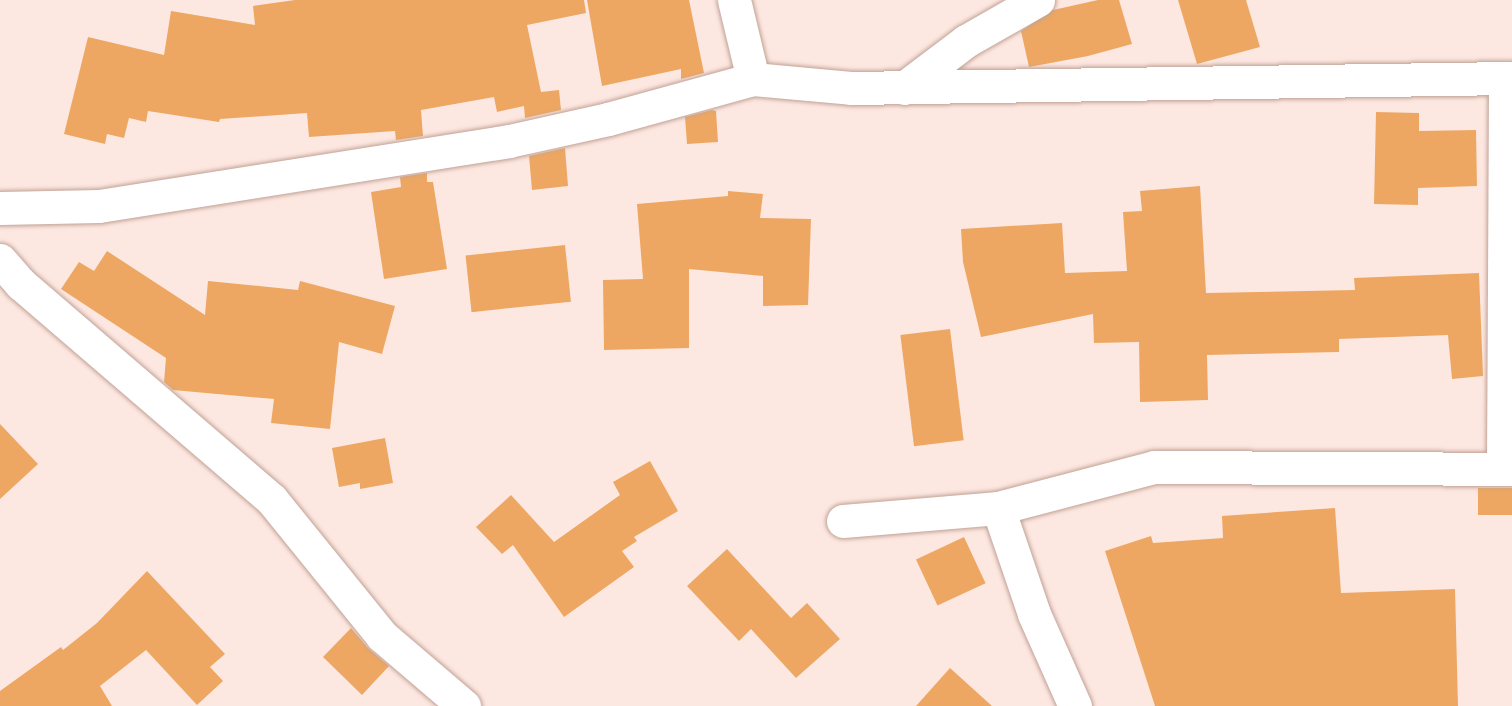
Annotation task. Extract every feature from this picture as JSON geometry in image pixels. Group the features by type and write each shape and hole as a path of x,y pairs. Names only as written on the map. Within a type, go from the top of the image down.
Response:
{"street":[{"path":"734,0 753,79"},
{"path":"904,87 966,41 1038,0"},
{"path":"0,208 99,206 509,141 608,119 753,79 850,88 1509,79 1508,469 1154,467 998,508 843,520"},
{"path":"0,260 21,284 272,500 382,636 465,706"},
{"path":"998,508 1034,614 1076,706"}],"building":[{"path":"295,0 584,0 586,13 527,25 541,92 559,90 561,110 525,118 524,106 497,112 494,97 421,110 423,136 396,140 395,131 309,137 307,113 220,119 219,122 148,111 146,122 129,118 124,138 107,134 105,144 64,134 88,37 164,55 171,11 255,25 253,6"},
{"path":"587,0 689,0 704,73 681,79 681,69 602,86"},
{"path":"1098,0 1119,0 1132,44 1088,56 1029,67 1021,31 1053,10"},
{"path":"1178,0 1246,0 1260,47 1197,64"},
{"path":"716,111 718,142 687,144 685,117"},
{"path":"1376,112 1419,113 1419,131 1476,130 1477,186 1418,188 1418,205 1374,204"},
{"path":"565,148 568,186 532,190 529,156"},
{"path":"427,173 427,182 433,182 447,269 384,279 371,192 401,187 400,177"},
{"path":"1200,186 1206,293 1355,290 1354,278 1479,273 1483,376 1452,379 1448,335 1339,339 1339,352 1207,355 1208,400 1140,402 1139,342 1094,343 1093,314 981,337 963,262 961,229 1062,223 1065,273 1127,271 1123,212 1142,211 1140,191"},
{"path":"728,191 763,194 760,218 811,219 808,305 763,306 763,276 689,269 689,348 604,350 603,280 643,279 637,204 728,196"},
{"path":"565,245 571,302 472,312 466,255"},
{"path":"107,251 205,315 208,281 298,290 300,281 395,306 382,354 339,342 330,429 271,423 274,399 173,390 164,382 166,358 61,289 79,262 94,271"},
{"path":"950,329 964,440 914,446 900,335"},
{"path":"0,424 38,464 0,499"},
{"path":"385,438 393,483 360,489 360,483 339,487 332,448"},
{"path":"650,461 678,511 634,537 637,541 622,551 634,567 564,617 513,545 502,554 476,527 511,495 554,542 620,495 613,482"},
{"path":"1478,488 1512,488 1512,515 1478,515"},
{"path":"1335,508 1341,593 1455,589 1458,706 1155,706 1105,551 1151,536 1153,543 1223,538 1222,516"},
{"path":"964,537 986,583 938,606 916,559"},
{"path":"727,549 791,618 807,603 840,639 796,678 751,629 739,641 687,586"},
{"path":"147,571 225,654 210,667 223,681 197,705 146,650 100,686 112,706 0,706 0,691 61,647 63,650 97,623"},
{"path":"351,628 368,648 389,666 362,695 323,657"},
{"path":"950,668 992,706 916,706"}]}
